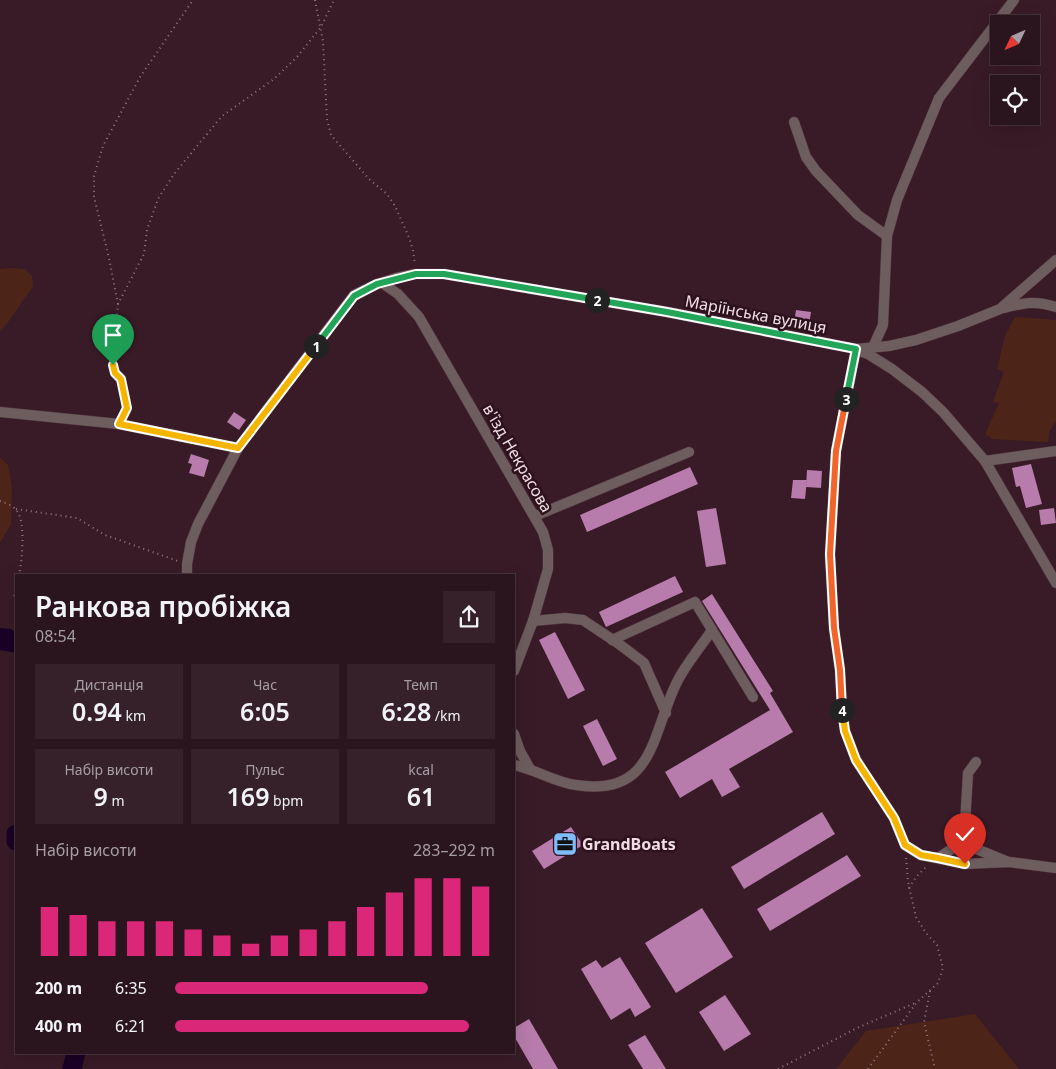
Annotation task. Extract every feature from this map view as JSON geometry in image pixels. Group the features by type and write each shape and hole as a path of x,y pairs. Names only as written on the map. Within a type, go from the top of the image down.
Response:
{"street":[{"path":"873,347 884,318 887,236 897,200 939,98 1014,0"},
{"path":"794,122 803,149 811,164 858,215 887,236"},
{"name":"Маріїнська вулиця","path":"187,570 191,542 198,524 238,448 354,296 382,283 416,274 444,274 648,308 856,349 916,340 1000,309 1056,260"},
{"name":"в'їзд Некрасова","path":"382,283 398,294 419,317 535,516 546,541 548,560 546,578 533,621 515,668"},
{"path":"1000,309 1026,302 1046,303 1056,307"},
{"path":"1056,583 985,461 943,412 922,392 892,369 856,349 836,451 830,554 834,628 840,670 842,708 845,731 856,760 894,818 905,845 921,855 965,864 1009,862 1056,868"},
{"path":"0,412 119,424 238,448"},
{"path":"985,461 1056,451"},
{"path":"535,516 689,452"},
{"path":"612,640 695,602 753,697"},
{"path":"533,621 564,618 583,620 644,663 666,712"},
{"path":"515,765 575,785 616,784 626,780 638,771 645,762 676,684 712,630"},
{"path":"515,737 530,769"},
{"path":"976,762 968,773 964,841 969,846 1009,862"},
{"path":"938,858 964,841"}],"path":[{"path":"119,424 127,408 121,379 115,373 113,365 118,304 110,258 94,196 94,176 103,146 140,77 193,0"},
{"path":"315,0 321,27 327,119 331,135 368,178 387,194 395,206 413,250 416,274"},
{"path":"118,304 144,254 148,230 156,204 174,174 222,116 274,79 297,57 321,27 334,0"},
{"path":"0,501 16,509 77,518 105,536 187,570"},
{"path":"16,509 20,516 23,555 19,574"},
{"path":"868,1069 917,1002 938,983 943,968 937,945 926,933 916,917 910,888 905,845"},
{"path":"910,888 922,870 938,858"},
{"path":"930,991 924,1022 935,1069"},
{"path":"778,1069 857,1028 917,1002"}],"shaded area":[{"path":"0,269 24,269 32,276 33,287 0,331"},
{"path":"1015,317 1056,320 1056,421 1049,432 1048,442 992,439 985,434 999,403 993,402 1004,372 997,369 1005,336"},
{"path":"0,457 8,465 12,489 11,524 0,543"},
{"path":"0,628 15,631 15,653 0,650"},
{"path":"975,1014 1019,1069 836,1069 866,1031"}],"building":[{"path":"796,310 811,312 809,325 794,323"},
{"path":"234,412 246,420 239,430 227,422"},
{"path":"191,454 209,460 204,477 189,473 192,464 188,463"},
{"path":"1031,464 1042,504 1026,508 1020,486 1016,487 1012,468"},
{"path":"690,467 698,484 587,532 580,515"},
{"path":"807,470 822,471 821,488 806,487"},
{"path":"793,480 807,480 805,499 791,498"},
{"path":"716,508 726,564 706,567 697,511"},
{"path":"1054,508 1056,523 1041,525 1039,510"},
{"path":"675,576 683,592 606,627 599,612"},
{"path":"712,594 773,691 770,693 793,732 729,769 740,787 722,797 712,779 680,798 665,772 770,710 702,601"},
{"path":"555,632 585,690 568,699 539,640"},
{"path":"597,719 617,759 603,766 583,726"},
{"path":"822,812 835,834 744,889 731,867"},
{"path":"571,827 583,845 544,869 532,851"},
{"path":"847,855 861,876 770,931 757,909"},
{"path":"702,908 733,957 676,993 645,943"},
{"path":"620,957 651,1007 635,1017 630,1008 611,1020 581,969 596,960 602,968"},
{"path":"725,995 751,1034 724,1051 699,1012"},
{"path":"529,1019 558,1069 533,1069 515,1038 515,1027"},
{"path":"645,1035 666,1069 643,1069 628,1045"}],"waterway":[{"path":"72,1069 76,1054"}],"place":[{"name":"GrandBoats","path":"565,844"}],"route":[{"path":"113,365 115,373 121,379 127,408 119,424 238,448 354,296 377,284 416,274 444,274 667,312 856,349 836,451 830,554 834,628 840,670 845,731 856,760 894,818 905,845 921,855 965,864"}]}
